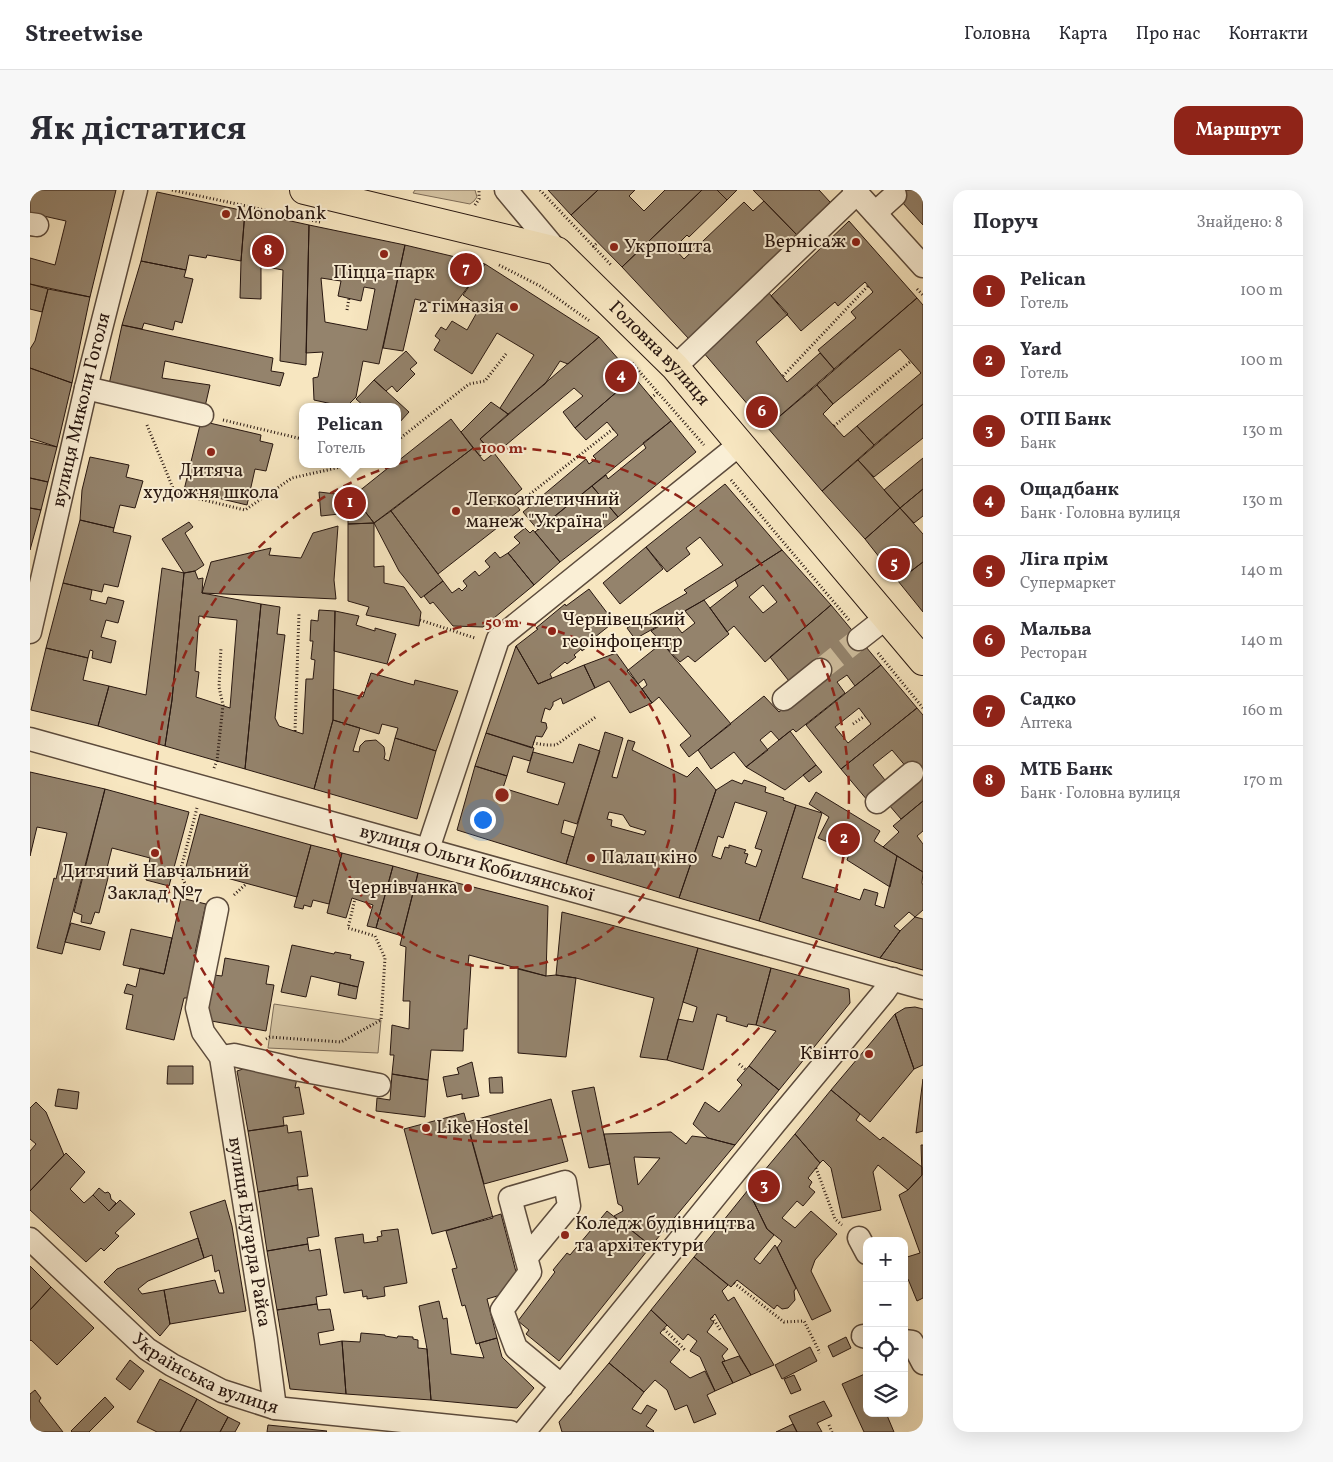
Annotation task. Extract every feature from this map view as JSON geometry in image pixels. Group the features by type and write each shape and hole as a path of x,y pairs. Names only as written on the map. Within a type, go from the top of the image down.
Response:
{"main road":[{"path":"304,190 557,251"},
{"name":"Головна вулиця","path":"557,251 675,367 887,617 919,647"}],"street":[{"name":"вулиця Миколи Гоголя","path":"30,632 86,388 136,190"},
{"path":"506,190 557,251"},
{"path":"675,367 856,191 875,213 917,274"},
{"path":"875,213 895,195"},
{"path":"86,388 202,415"},
{"path":"428,849 498,639 740,444"},
{"path":"861,638 887,617"},
{"path":"784,699 820,670"},
{"name":"вулиця Ольги Кобилянської","path":"30,739 923,988"},
{"path":"878,802 912,773"},
{"path":"217,909 197,1008 203,1032 221,1057 234,1055 379,1085"},
{"path":"524,1432 893,979"},
{"name":"вулиця Едуарда Райса","path":"221,1057 266,1339 275,1408"},
{"name":"Українська вулиця","path":"30,1239 147,1349 172,1365 222,1391 275,1408 510,1432"},
{"path":"526,1258 530,1272 502,1310 516,1348 562,1386"},
{"path":"908,1339 923,1363"}],"path":[{"path":"172,190 324,223"},
{"path":"593,246 598,242"},
{"path":"496,264 540,286 592,323"},
{"path":"917,274 923,295"},
{"path":"783,376 868,286"},
{"path":"347,310 349,298"},
{"path":"401,438 469,384 485,381 506,354"},
{"path":"834,426 911,361"},
{"path":"632,363 717,462 901,686 923,708"},
{"path":"651,398 657,393"},
{"path":"147,403 144,417 175,494 245,510 292,478 336,468"},
{"path":"202,415 299,438"},
{"path":"516,505 613,429"},
{"path":"295,731 299,614"},
{"path":"420,620 481,639"},
{"path":"217,909 211,895 187,888 180,872 195,813 204,787 217,761 222,705 219,687 221,648"},
{"path":"533,743 556,745 597,716"},
{"path":"853,724 865,716"},
{"path":"270,1037 341,1042 381,1020 385,958 375,936 348,928 355,900"},
{"path":"739,1064 746,1070"},
{"path":"816,1168 835,1220 863,1246"},
{"path":"734,1283 784,1322 804,1321 820,1353"},
{"path":"712,1317 721,1331"},
{"path":"664,1330 686,1351"},
{"path":"829,1425 832,1432"}],"shaded area":[{"path":"415,190 475,190 477,197 470,204 413,193"},
{"path":"274,1004 381,1020 378,1053 268,1048"}],"building":[{"path":"30,190 116,190 90,297 30,284 30,258 55,265 66,221 30,213"},
{"path":"548,190 598,190 571,215"},
{"path":"598,190 635,190 629,196 644,211 665,190 702,190 622,267 571,215"},
{"path":"702,190 717,190 727,200 689,237 687,235 674,248 684,259 744,202 753,211 764,201 797,235 689,339 622,267"},
{"path":"717,190 737,190 727,200"},
{"path":"753,190 819,190 830,202 797,235"},
{"path":"891,190 923,190 923,225"},
{"path":"157,192 245,211 241,261 207,255 206,258 189,255 186,270 141,261"},
{"path":"245,211 309,225 306,365 280,361 283,270 261,266 261,299 240,298"},
{"path":"849,221 917,298 834,369 818,350 856,318 851,312 873,292 865,282 838,306 835,302 801,331 771,296"},
{"path":"309,225 405,245 379,364 363,361 356,397 350,403 328,403 314,400 313,378 318,377 323,352 306,353","holes":["321,278 341,281 338,296 361,301 364,287 375,289 367,330 325,322"]},
{"path":"405,245 485,264 452,308 415,299 403,351 383,348"},
{"path":"141,261 186,270 184,277 193,279 182,323 175,321 173,330 144,323 142,329 122,325"},
{"path":"485,264 599,337 568,364 560,361 545,384 508,414 500,408 534,355 497,333 472,374 434,350 440,340 435,336 441,327 446,330 452,321 467,330 480,307 463,295"},
{"path":"30,284 48,289 42,312 30,309"},
{"path":"48,289 90,297 72,383 30,368 30,349 35,341"},
{"path":"767,291 788,314 756,342 787,382 820,353 834,369 767,427 703,352"},
{"path":"917,298 923,305 923,404 874,445 857,426 921,373 900,349 833,404 817,385"},
{"path":"122,325 273,358 271,371 284,373 280,386 165,361 162,378 210,385 204,411 108,389"},
{"path":"599,337 634,377 575,428 563,412 583,396 574,388 500,450 495,444 489,449 480,439"},
{"path":"406,351 417,363 410,369 415,374 397,392 392,386 386,391 374,380"},
{"path":"30,368 72,383 57,447 30,438"},
{"path":"634,377 671,421 538,530 523,512 586,459 589,464 596,459 593,456 618,435 607,422 586,440 575,428"},
{"path":"374,380 399,403 360,403 356,399"},
{"path":"817,385 833,404 823,414 844,437 857,426 874,445 822,491 767,427"},
{"path":"491,402 508,414 480,439 489,449 480,456 461,432"},
{"path":"923,404 923,438 874,477 858,460"},
{"path":"401,405 409,412 401,421"},
{"path":"451,419 473,448 374,523 353,496 388,468 401,468 401,459"},
{"path":"201,421 261,435 260,441 273,444 266,471 255,469 247,505 184,490"},
{"path":"671,421 696,452 618,517 592,486 606,475 608,479 646,448 643,443"},
{"path":"30,441 57,447 48,482 30,478"},
{"name":"Легкоатлетичний манеж \"Україна\"","path":"473,448 484,461 494,453 522,489 511,498 520,510 438,574 391,511"},
{"path":"90,457 129,465 126,477 143,481 135,508 120,505 114,528 80,520 82,490"},
{"path":"923,458 923,489 900,508 884,490"},
{"path":"858,460 900,508 865,539 822,491"},
{"path":"30,478 48,482 41,510 30,508"},
{"path":"725,484 782,550 704,600 635,639 627,628 687,593 684,590 723,565 700,537 686,548 690,554 667,572 646,547"},
{"path":"592,486 618,517 560,562 535,532"},
{"path":"923,489 923,516 914,523 900,508"},
{"path":"319,492 353,496 374,523 348,524 348,513 321,516"},
{"path":"30,508 41,510 30,550"},
{"path":"900,508 923,534 923,562 898,581 865,539"},
{"path":"391,511 443,581 421,598 399,571 374,523"},
{"path":"80,520 114,528 113,532 131,536 118,587 104,584 102,592 63,583"},
{"path":"189,522 193,527 185,533 204,565 195,571 184,573 162,539"},
{"path":"374,523 374,567 384,566 384,583 404,587 421,612 419,626 366,615 369,607 348,601 348,524"},
{"path":"338,526 334,580 336,599 202,593 211,562 271,548 269,555 301,558 313,533"},
{"path":"525,528 530,533 533,530 560,562 534,585 508,553 520,543 514,537"},
{"path":"646,547 663,569 620,604 603,583"},
{"path":"782,550 831,605 765,662 734,626 727,632 710,608 738,586 735,580","holes":["763,585 777,602 763,613 749,597"]},
{"path":"495,552 500,558 508,553 534,585 483,627 453,626 433,602 430,604 424,596 443,581 452,593 459,588 462,591 467,586 463,581 475,571 479,576 490,567 485,561"},
{"path":"923,562 923,612 898,581"},
{"path":"162,568 184,573 172,700 165,746 98,726 109,686 146,695"},
{"path":"195,571 198,579 203,578 202,593 261,604 245,769 165,746 172,700 184,573","holes":["199,616 237,620 230,708 196,697 199,672 195,671"]},
{"path":"63,583 92,590 90,600 106,604 108,597 124,601 118,623 106,620 101,637 116,641 111,663 92,658 93,651 90,650 88,658 46,648"},
{"path":"589,589 614,622 590,641 592,643 574,655 576,657 567,664 565,662 550,674 552,678 538,684 516,646 565,604 566,606"},
{"path":"704,600 729,634 695,662 688,656 680,662 651,631 671,619 682,633 695,623 685,611"},
{"path":"261,604 280,607 277,634 285,635 275,718 279,726 303,734 306,679 313,679 315,660 311,659 313,641 310,641 311,620 318,621 319,610 335,611 333,720 314,789 245,769"},
{"path":"831,605 881,665 855,686 847,675 837,682 845,693 796,732 793,729 779,740 771,731 760,740 768,750 746,767 734,752 711,769 698,750 764,696 779,712 800,695 770,657"},
{"path":"335,611 359,616 356,625 375,631 375,628 396,634 387,664 334,651"},
{"path":"662,643 731,724 689,757 680,745 691,736 659,697 652,703 642,689 647,685 644,679 638,684 627,671"},
{"path":"516,646 538,684 584,665 595,688 563,704 561,698 553,702 550,710 545,708 541,722 546,723 547,728 542,737 536,736 532,748 486,733"},
{"path":"46,648 88,658 83,680 109,686 98,726 31,710"},
{"path":"616,653 652,703 630,713 609,681 595,688 584,665"},
{"path":"881,665 917,708 841,769 806,725","holes":["859,708 871,724 848,743 835,727"]},
{"path":"371,673 414,685 415,680 458,691 436,751 395,738 398,728 382,724 379,734 333,720 333,689 363,697"},
{"path":"917,708 923,715 923,801 901,819 889,805 918,781 892,750 873,765 889,785 868,801 841,769"},
{"path":"333,720 360,728 353,751 359,752 360,746 365,741 376,740 384,747 384,759 389,761 395,738 436,751 417,819 314,789"},
{"path":"790,731 816,765 785,790 746,767"},
{"path":"605,732 623,738 612,777 617,778 628,740 635,742 632,750 687,777 697,767 716,790 679,898 566,864","holes":["609,812 623,815 630,826 646,831 644,835 611,826 612,820 607,819"]},
{"path":"486,733 534,748 530,761 513,756 507,776 475,766"},
{"path":"579,744 600,751 577,824 564,820 561,833 574,837 566,864 457,830 475,766 507,776 503,788 558,805 565,783 527,772 533,752 573,763"},
{"path":"816,765 822,772 809,782 803,775"},
{"path":"30,772 105,789 62,954 37,948 67,833 37,827 30,856"},
{"path":"732,780 742,784 744,780 766,787 765,792 784,798 783,800 796,805 759,921 679,898 716,790","holes":["735,802 767,812 755,848 762,850 756,867 745,863 748,854 744,853 746,850 729,845 729,848 725,847 721,859 712,856 718,836 723,838"]},
{"name":"Дитячий Навчальний Заклад №7","path":"105,789 189,812 169,886 146,880 150,858 112,848 106,872 109,874 99,913 95,912 91,924 81,922 82,915 74,912"},
{"path":"816,792 880,831 874,841 897,856 890,887 847,860 851,849 838,841 835,845 818,838 829,817 809,804"},
{"path":"923,801 923,831 917,836 923,844 923,872 883,847 899,832 893,826"},
{"path":"796,805 822,813 802,878 838,889 836,892 860,900 864,889 878,893 875,905 884,908 897,856 923,872 923,910 915,917 909,912 894,926 900,931 880,958 759,921"},
{"path":"200,814 311,845 297,897 186,867"},
{"path":"311,845 342,853 329,904 313,900 311,907 304,905 303,909 294,907"},
{"path":"342,853 393,866 376,928 367,926 373,905 352,898 346,918 327,913"},
{"path":"393,866 418,873 402,936 376,928"},
{"path":"418,873 548,906 546,976 469,955 468,964 471,964 467,1029 464,1029 463,1051 431,1050 428,1080 392,1074 394,1055 390,1055 392,1025 409,1029 410,1001 403,1001 406,947 400,945"},
{"path":"181,898 206,904 187,998 184,998 174,1040 126,1029 133,995 124,993 127,984 136,987 140,968 164,974"},
{"path":"562,912 698,948 667,1060 640,1057 654,998 576,978 556,975"},
{"path":"915,917 923,919 923,970 880,958 900,931"},
{"path":"71,923 105,932 100,950 65,942"},
{"path":"131,929 172,938 164,974 123,965"},
{"path":"292,945 334,954 335,952 351,955 350,959 364,962 358,987 311,976 306,997 281,992"},
{"path":"698,948 771,968 756,1025 748,1024 747,1027 726,1021 727,1017 717,1014 703,1070 667,1060 678,1019 693,1022 697,1007 683,1002"},
{"path":"225,958 269,966 266,984 274,985 266,1031 206,1020 214,975 222,976"},
{"path":"771,968 849,989 850,1003 779,1090 749,1066 776,1031 756,1025"},
{"path":"518,969 546,976 556,975 576,978 566,1057 518,1053"},
{"path":"340,983 358,987 356,999 338,995"},
{"path":"915,1007 923,1009 923,1065 914,1069 895,1014 905,1008"},
{"path":"895,1014 914,1069 870,1122 831,1090"},
{"path":"472,1062 479,1096 462,1099 462,1094 447,1097 443,1077 459,1074 457,1068"},
{"path":"168,1066 193,1066 193,1084 167,1084"},
{"path":"749,1066 779,1090 735,1145 708,1138 693,1124 705,1102 719,1112 742,1085 737,1080"},
{"path":"243,1069 297,1078 295,1088 299,1087 304,1114 283,1117 284,1126 248,1131 237,1071"},
{"path":"392,1074 428,1080 425,1117 376,1111 377,1098 390,1100"},
{"path":"502,1077 503,1093 490,1093 489,1078"},
{"path":"923,1079 923,1131 916,1133"},
{"path":"594,1087 610,1164 589,1168 572,1091"},
{"path":"58,1089 79,1092 77,1109 55,1106"},
{"path":"831,1090 860,1114 856,1120 880,1140 883,1137 922,1167 922,1175 908,1190 878,1165 873,1172 881,1210 842,1218 831,1168 823,1160 820,1163 795,1134"},
{"path":"551,1099 568,1161 484,1184 467,1122"},
{"path":"36,1102 46,1112 64,1155 30,1191 30,1151 36,1144 30,1139 30,1108"},
{"path":"464,1113 493,1218 432,1234 404,1129"},
{"path":"287,1125 288,1133 301,1131 308,1176 297,1177 298,1185 258,1192 248,1131"},
{"path":"671,1132 686,1144 692,1136 735,1145 651,1246 614,1216 623,1211 622,1206 618,1204 604,1134","holes":["634,1157 660,1158 638,1185"]},
{"path":"795,1134 820,1163 808,1178 812,1182 809,1187 815,1192 803,1206 797,1201 782,1218 795,1228 811,1211 837,1234 815,1260 811,1271 831,1311 812,1320 777,1248 782,1241 767,1229 748,1190"},
{"path":"921,1145 923,1145 923,1298 917,1301 908,1279 908,1257 920,1253 899,1195 908,1190 922,1175"},
{"path":"66,1153 85,1172 70,1189 84,1203 93,1195 109,1211 120,1200 135,1214 115,1233 119,1236 104,1251 101,1248 86,1262 30,1210 30,1191"},
{"path":"298,1185 298,1190 312,1188 319,1236 307,1238 308,1244 267,1251 258,1192"},
{"path":"99,1188 105,1193 108,1192 111,1199 116,1203 109,1211 93,1195"},
{"path":"748,1190 767,1229 774,1235 754,1259 760,1264 775,1245 796,1288 794,1291 795,1300 788,1308 782,1309 777,1305 774,1309 737,1280 731,1287 694,1257"},
{"path":"225,1200 232,1226 246,1311 170,1324 164,1290 215,1280 219,1293 224,1293 219,1270 215,1272 212,1255 204,1258 190,1212"},
{"path":"607,1211 651,1246 559,1361 526,1334 529,1330 518,1321 555,1272 553,1270 567,1253 570,1255"},
{"path":"501,1214 516,1272 504,1294 487,1299 497,1338 476,1344 465,1305 462,1306 452,1269 457,1268 446,1231"},
{"path":"398,1229 407,1283 384,1287 385,1296 367,1299 367,1296 363,1297 362,1290 344,1293 335,1238 363,1234 364,1243 378,1241 377,1237 382,1236 381,1231"},
{"path":"198,1238 204,1258 148,1281 138,1289 142,1294 164,1290 170,1324 160,1336 104,1282 117,1269"},
{"path":"308,1244 309,1251 320,1249 327,1295 316,1297 317,1304 277,1310 267,1251"},
{"path":"694,1257 728,1285 722,1291 728,1301 734,1297 774,1365 751,1375 715,1314 710,1319 714,1322 707,1332 728,1349 722,1356 725,1361 722,1362 733,1383 715,1391 700,1357 690,1351 697,1341 688,1334 683,1340 651,1310"},
{"path":"30,1266 51,1287 30,1310"},
{"path":"51,1287 94,1328 57,1365 30,1341 30,1310"},
{"path":"439,1301 443,1319 447,1318 451,1354 484,1358 479,1343 497,1338 502,1357 534,1388 517,1408 431,1400 427,1349 419,1306"},
{"path":"317,1304 318,1310 330,1309 334,1330 318,1333 320,1345 342,1341 346,1394 290,1389 277,1310"},
{"path":"651,1310 667,1325 660,1333 680,1350 670,1362 690,1378 705,1371 715,1391 707,1395 716,1414 694,1423 687,1405 675,1410 667,1390 655,1380 644,1392 609,1363"},
{"path":"361,1333 397,1338 398,1336 413,1337 413,1339 418,1340 418,1348 427,1349 431,1400 346,1394 342,1341 360,1342"},
{"path":"846,1337 851,1348 833,1357 828,1346"},
{"path":"810,1347 817,1361 782,1379 775,1365"},
{"path":"739,1356 751,1375 733,1383 722,1362"},
{"path":"130,1360 144,1371 130,1390 116,1379"},
{"path":"609,1363 644,1392 632,1409 641,1414 647,1405 657,1410 646,1426 654,1431 562,1432 559,1422"},
{"path":"794,1375 801,1390 791,1394 784,1379"},
{"path":"863,1375 863,1417 888,1417 894,1432 864,1432 842,1384"},
{"path":"160,1379 197,1399 180,1432 157,1432 137,1422"},
{"path":"35,1390 41,1398 39,1401 63,1432 30,1432 30,1394"},
{"path":"105,1397 114,1407 89,1432 72,1432 71,1431"},
{"path":"197,1399 228,1417 220,1432 180,1432"},
{"path":"824,1401 832,1416 817,1423 822,1432 797,1432 789,1416"},
{"path":"228,1417 240,1423 235,1432 220,1432"},
{"path":"793,1424 797,1432 776,1432"},
{"path":"268,1425 327,1431 267,1432"}],"tunnel":[{"path":"820,670 859,639"}],"place":[{"name":"Monobank","path":"226,214"},
{"name":"Вернісаж","path":"856,242"},
{"name":"Укрпошта","path":"614,247"},
{"name":"МТБ Банк","path":"268,251"},
{"name":"Піцца-парк","path":"384,254"},
{"name":"Садко","path":"466,269"},
{"name":"2 гімназія","path":"514,307"},
{"name":"Ощадбанк","path":"621,376"},
{"name":"Мальва","path":"762,412"},
{"name":"Дитяча художня школа","path":"211,452"},
{"name":"Pelican","path":"350,503"},
{"name":"Легкоатлетичний манеж \"Україна\"","path":"456,511"},
{"name":"Ліга прім","path":"894,564"},
{"name":"Чернівецький геоінфоцентр","path":"552,631"},
{"name":"Yard","path":"844,839"},
{"name":"Дитячий Навчальний Заклад №7","path":"155,853"},
{"name":"Палац кіно","path":"591,858"},
{"name":"Чернівчанка","path":"468,888"},
{"name":"Квінто","path":"869,1054"},
{"name":"Like Hostel","path":"426,1128"},
{"name":"ОТП Банк","path":"764,1186"},
{"name":"Коледж будівництва та архітектури","path":"565,1235"}]}
